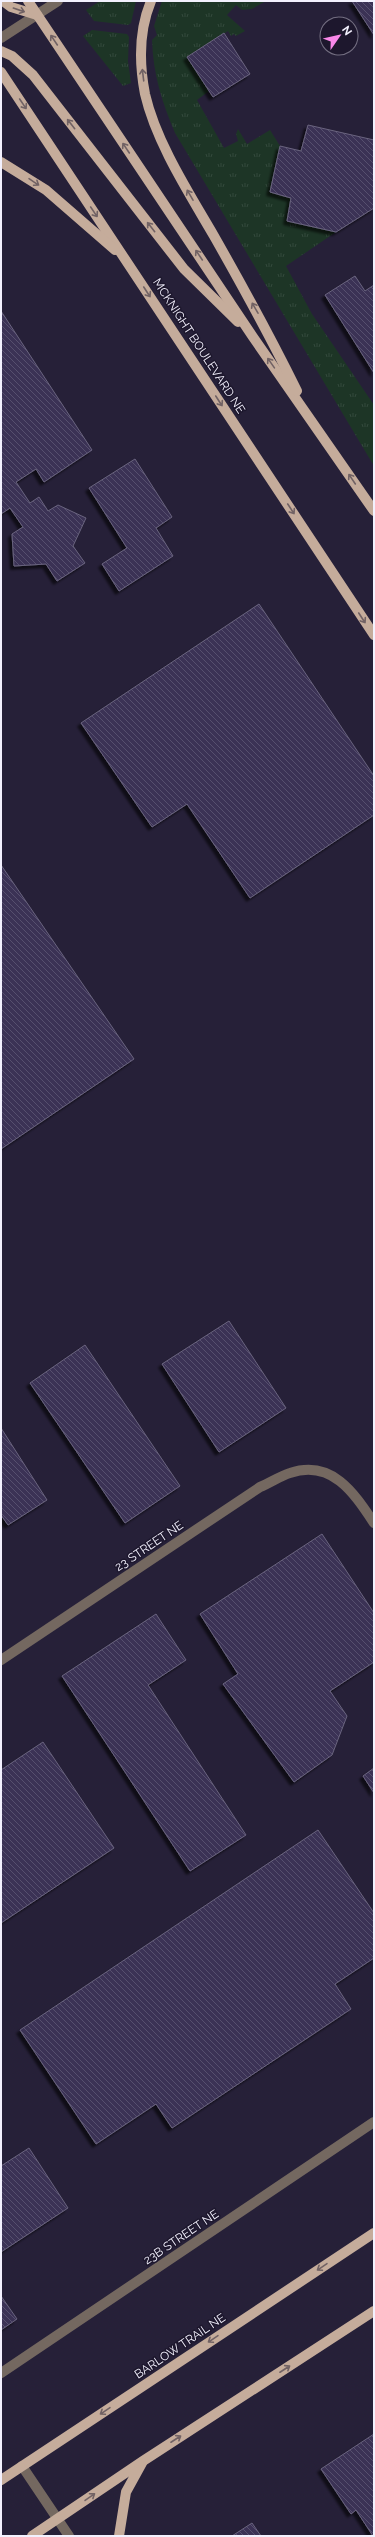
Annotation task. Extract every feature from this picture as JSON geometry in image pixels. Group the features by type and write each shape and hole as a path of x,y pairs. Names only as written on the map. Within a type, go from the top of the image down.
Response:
{"main road":[{"path":"3,1 11,7 37,15"},
{"path":"28,1 253,337 374,511"},
{"path":"151,1 142,32 141,62 145,94 156,126 186,187 265,324 310,418"},
{"path":"1,52 12,56 33,75 184,269 253,337"},
{"name":"MCKNIGHT BOULEVARD NE","path":"1,72 374,635"},
{"path":"1,162 46,190 126,260"},
{"name":"BARLOW TRAIL NE","path":"1,2480 374,2232"},
{"path":"32,2536 143,2460 374,2311"},
{"path":"119,2536 126,2492 143,2460"}],"street":[{"path":"1,38 58,1"},
{"name":"23 STREET NE","path":"1,1660 260,1487 291,1473 318,1469 344,1483 374,1523"},
{"name":"23B STREET NE","path":"1,2373 374,2122"},
{"path":"22,2466 69,2536"}],"green space":[{"path":"100,1 136,1 131,23 128,25 94,21 86,10"},
{"path":"162,1 266,1 252,9 242,10 236,5 227,15 245,31 236,36 234,34 231,36 228,31 187,57 209,91 197,100 224,148 238,141 236,134 238,129 247,144 270,130 280,146 270,192 291,198 287,221 336,232 286,266 312,314 374,405 374,466 175,133 159,88 154,65 152,40 157,35 154,26"},
{"path":"92,30 127,34 129,37 128,61 131,83 123,86 83,36"}],"building":[{"path":"352,1 374,1 374,35"},
{"path":"224,33 250,74 213,97 187,57"},
{"path":"308,125 374,140 374,208 336,232 287,221 291,198 270,192 280,146 301,151"},
{"path":"355,276 365,291 374,285 374,373 325,295"},
{"path":"1,311 92,450 44,482 36,469 16,482 30,503 39,497 48,511 58,505 86,518 73,546 85,563 57,581 46,564 14,566 12,534 23,527 10,508 1,514"},
{"path":"135,459 172,517 156,528 173,556 119,591 102,564 127,548 89,488"},
{"path":"259,604 374,776 374,815 250,898 187,804 152,827 81,723"},
{"path":"1,865 134,1059 1,1149"},
{"path":"229,1321 286,1408 219,1452 162,1364"},
{"path":"85,1345 180,1486 125,1523 30,1383"},
{"path":"1,1428 47,1500 8,1525 1,1515"},
{"path":"322,1534 374,1613 374,1662 330,1691 347,1716 332,1755 294,1782 223,1684 238,1674 200,1614"},
{"path":"156,1614 186,1660 148,1685 246,1835 190,1871 62,1676"},
{"path":"43,1742 114,1848 1,1923 1,1770"},
{"path":"374,1768 374,1793 363,1776"},
{"path":"318,1830 374,1913 374,1958 335,1984 351,2009 172,2128 156,2104 96,2144 20,2030"},
{"path":"29,2148 68,2208 1,2252 1,2166"},
{"path":"1,2296 17,2319 1,2330"},
{"path":"374,2434 373,2536 356,2510 351,2514 321,2469"},
{"path":"252,2523 261,2536 232,2536"}]}
